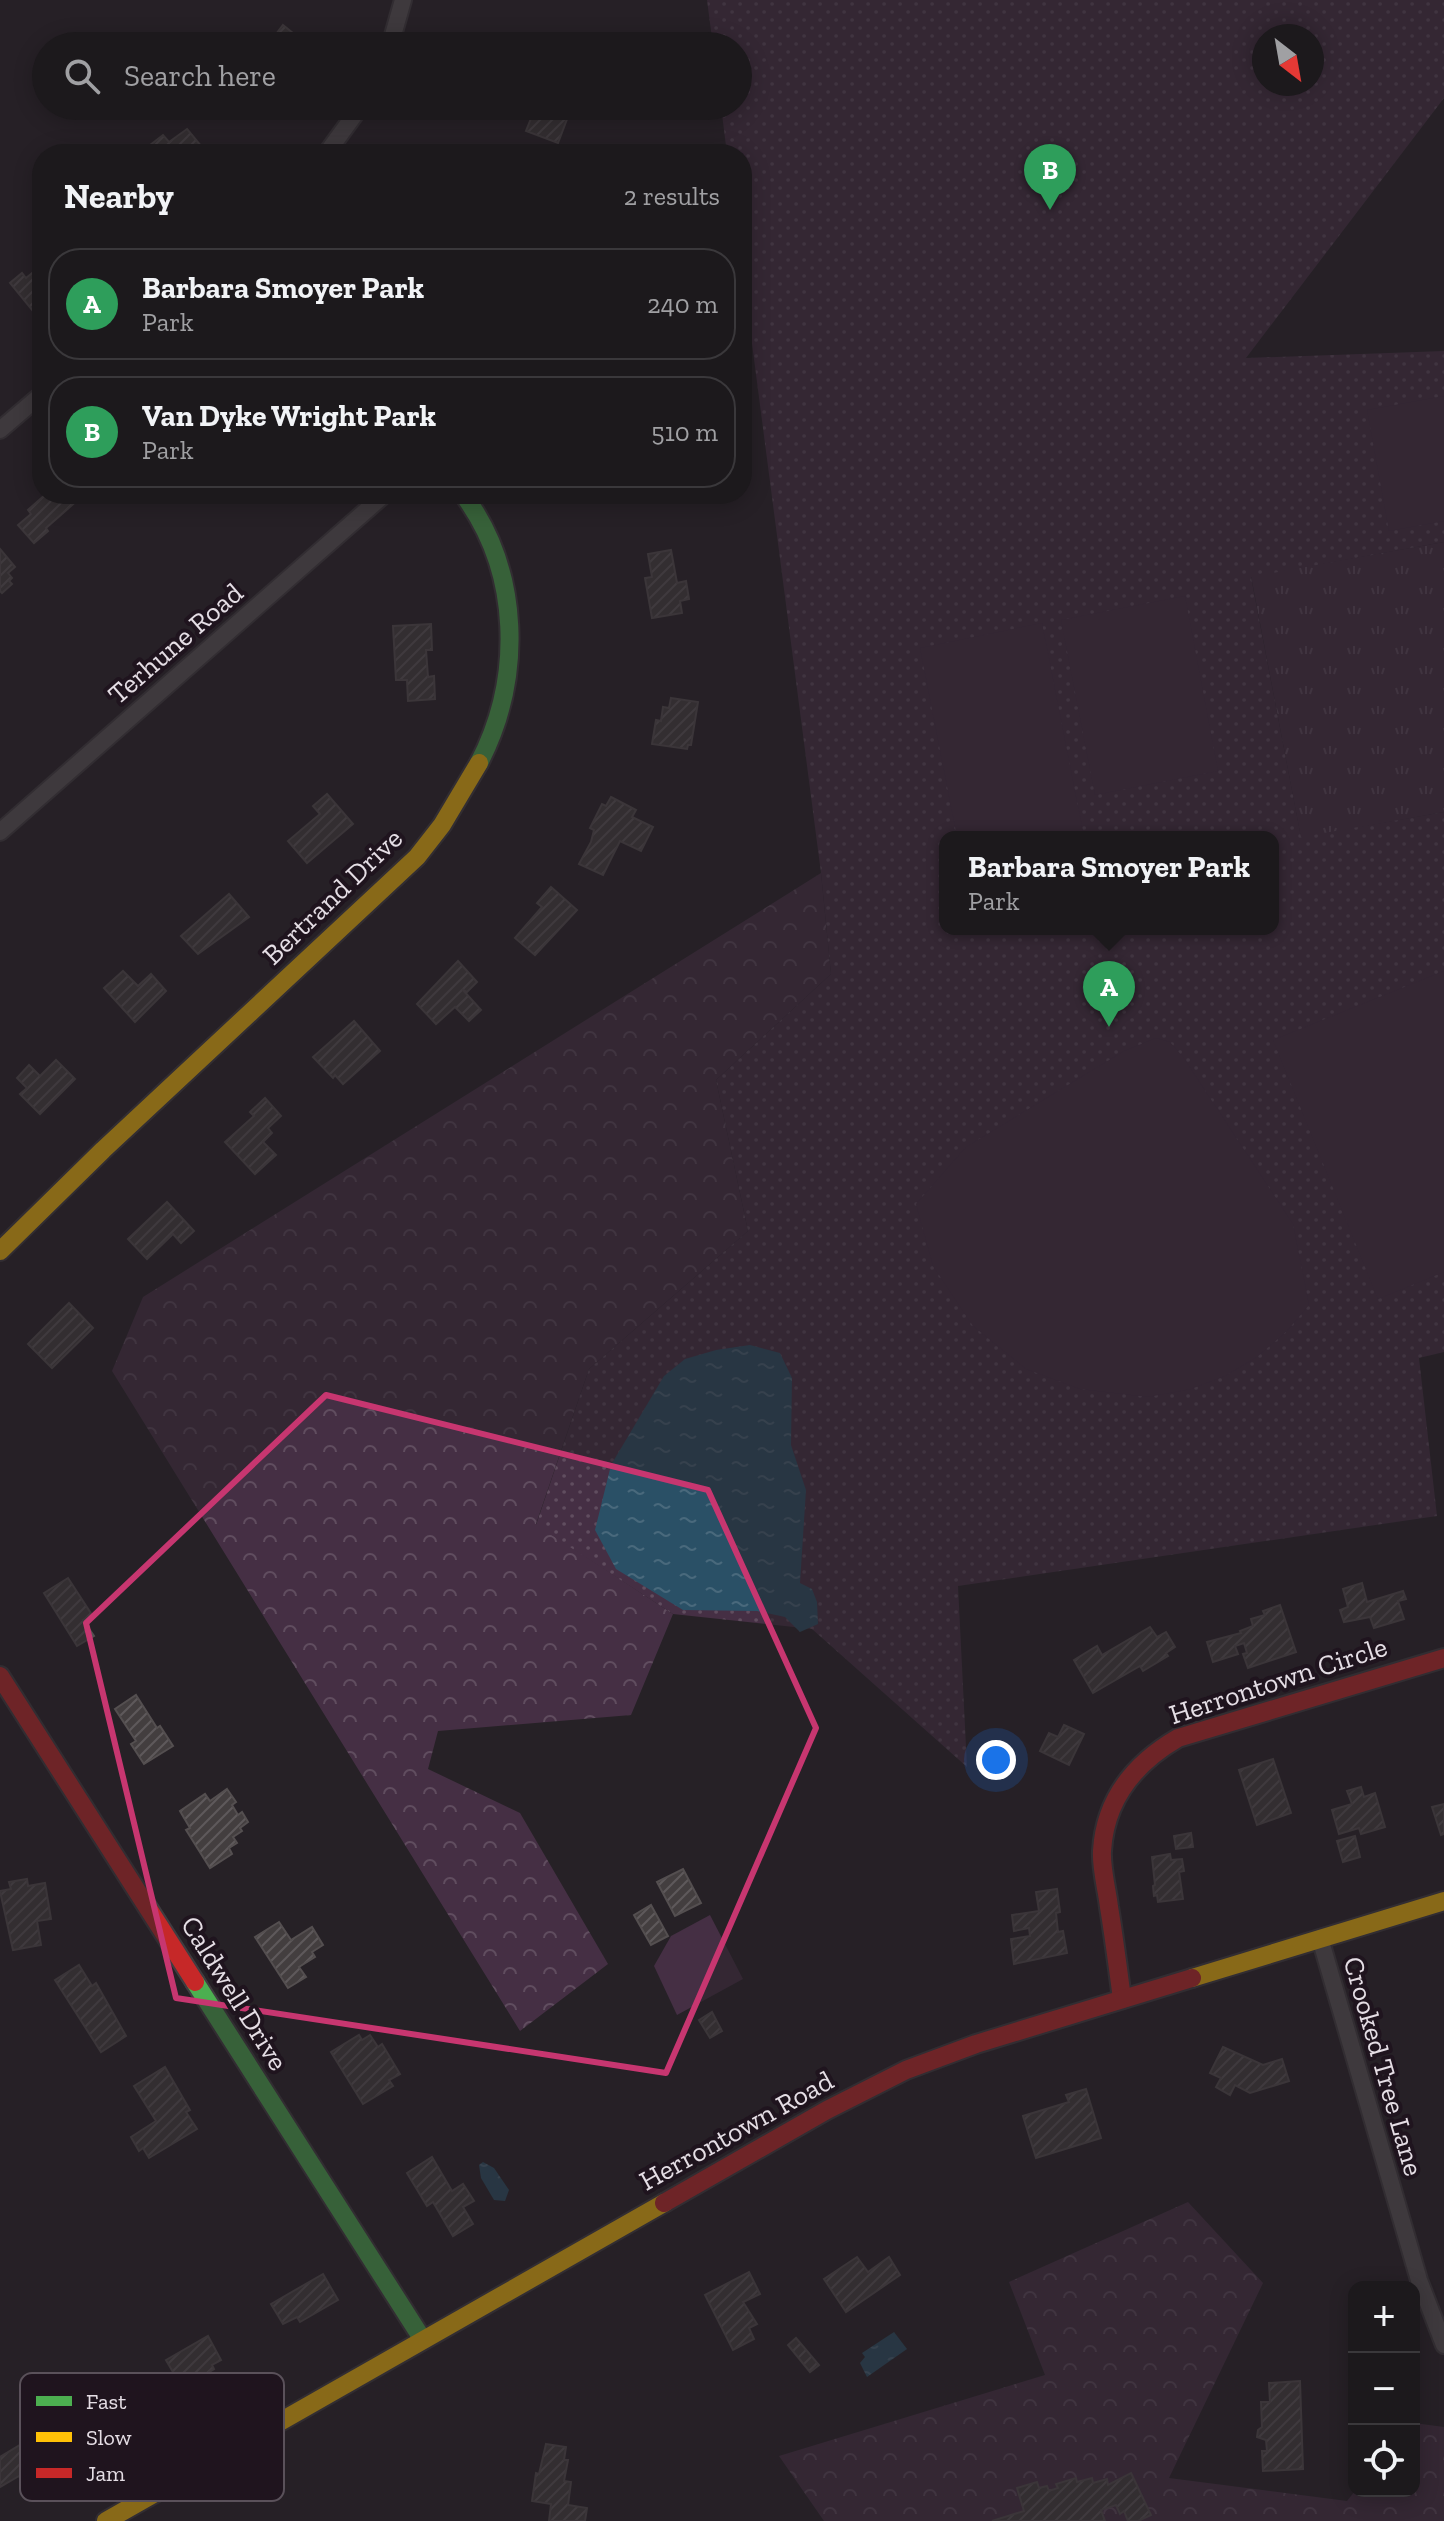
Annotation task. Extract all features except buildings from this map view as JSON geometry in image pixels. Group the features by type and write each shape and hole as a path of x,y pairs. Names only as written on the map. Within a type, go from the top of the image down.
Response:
{"street":[{"path":"394,32 403,0"},
{"path":"333,144 351,120"},
{"path":"0,430 32,403"},
{"name":"Terhune Road","path":"0,832 374,504"},
{"name":"Bertrand Drive","path":"0,1251 103,1150 417,857 466,789 484,755 499,713 510,668 512,636 510,606 503,577 488,535 469,504"},
{"name":"Herrontown Circle","path":"1122,1999 1102,1853 1106,1825 1117,1797 1133,1772 1152,1753 1178,1738 1444,1658"},
{"name":"Caldwell Drive","path":"0,1676 423,2340"},
{"name":"Herrontown Road","path":"284,2419 871,2086 976,2044 1444,1901"},
{"name":"Crooked Tree Lane","path":"1320,1938 1419,2280 1444,2345"},
{"name":"Herrontown Road","path":"106,2521 141,2501"}],"highlighted area":[{"path":"326,1395 708,1490 816,1728 666,2073 176,1998 86,1623"}],"green space":[{"path":"707,0 1444,0 1444,98 1246,358 1444,351 1444,542 1251,577 1301,837 1444,812 1444,1352 1419,1358 1437,1516 958,1586 967,1767 812,1629 673,1614 536,1525 589,1369 748,1231 716,1080 831,974 821,873 752,344 752,144 726,144 723,120 752,120 752,32 711,32"},
{"path":"1444,396 1444,521 1389,531 1367,410"},
{"path":"1444,542 1444,812 1301,838 1251,576"},
{"path":"1185,596 1218,771 1095,795 1061,620"},
{"path":"1042,623 1083,831 956,831 920,648"},
{"path":"821,873 831,974 716,1080 748,1231 589,1369 536,1524 673,1614 631,1715 438,1731 428,1769 520,1813 608,1964 520,2031 112,1371 143,1297"},
{"path":"1444,971 1444,1272 1378,1299 1273,1040"},
{"path":"1156,1038 1170,1042 1183,1057 1293,1224 1309,1305 1287,1331 1257,1357 1225,1376 1191,1389 1148,1397 1080,1389 1026,1369 973,1326 933,1266 916,1204 966,1147 1124,1051"},
{"path":"710,1915 743,1979 677,2015 654,1966 671,1936"},
{"path":"1188,2202 1263,2283 1169,2478 1347,2501 1350,2497 1420,2497 1420,2424 1444,2427 1444,2521 824,2521 779,2456 1045,2375 1009,2282"}],"water":[{"path":"750,1345 780,1353 792,1378 791,1445 806,1490 800,1583 812,1589 817,1602 818,1624 800,1632 785,1617 757,1611 683,1610 616,1569 595,1530 611,1465 664,1376 685,1359"},
{"path":"483,2162 494,2168 509,2190 505,2201 494,2200 481,2178 479,2165"},
{"path":"894,2332 907,2349 867,2377 860,2363 865,2357 862,2353"}],"traffic: fast":[{"path":"469,504 496,557 505,591 509,626 509,661 503,696 479,763"},
{"path":"195,1982 423,2340"}],"traffic: slow":[{"path":"0,1251 103,1150 417,857 442,825 479,763"},
{"path":"1192,1978 1444,1901"},
{"path":"284,2420 664,2203"},
{"path":"106,2521 141,2501"}],"traffic: jam":[{"path":"1122,1999 1102,1851 1109,1815 1125,1784 1136,1771 1178,1738 1444,1658"},
{"path":"0,1676 195,1982"},
{"path":"664,2203 827,2110 906,2070 976,2044 1192,1978"}],"place":[{"name":"Van Dyke Wright Park","path":"1050,210"},
{"name":"Barbara Smoyer Park","path":"1109,1027"}]}
